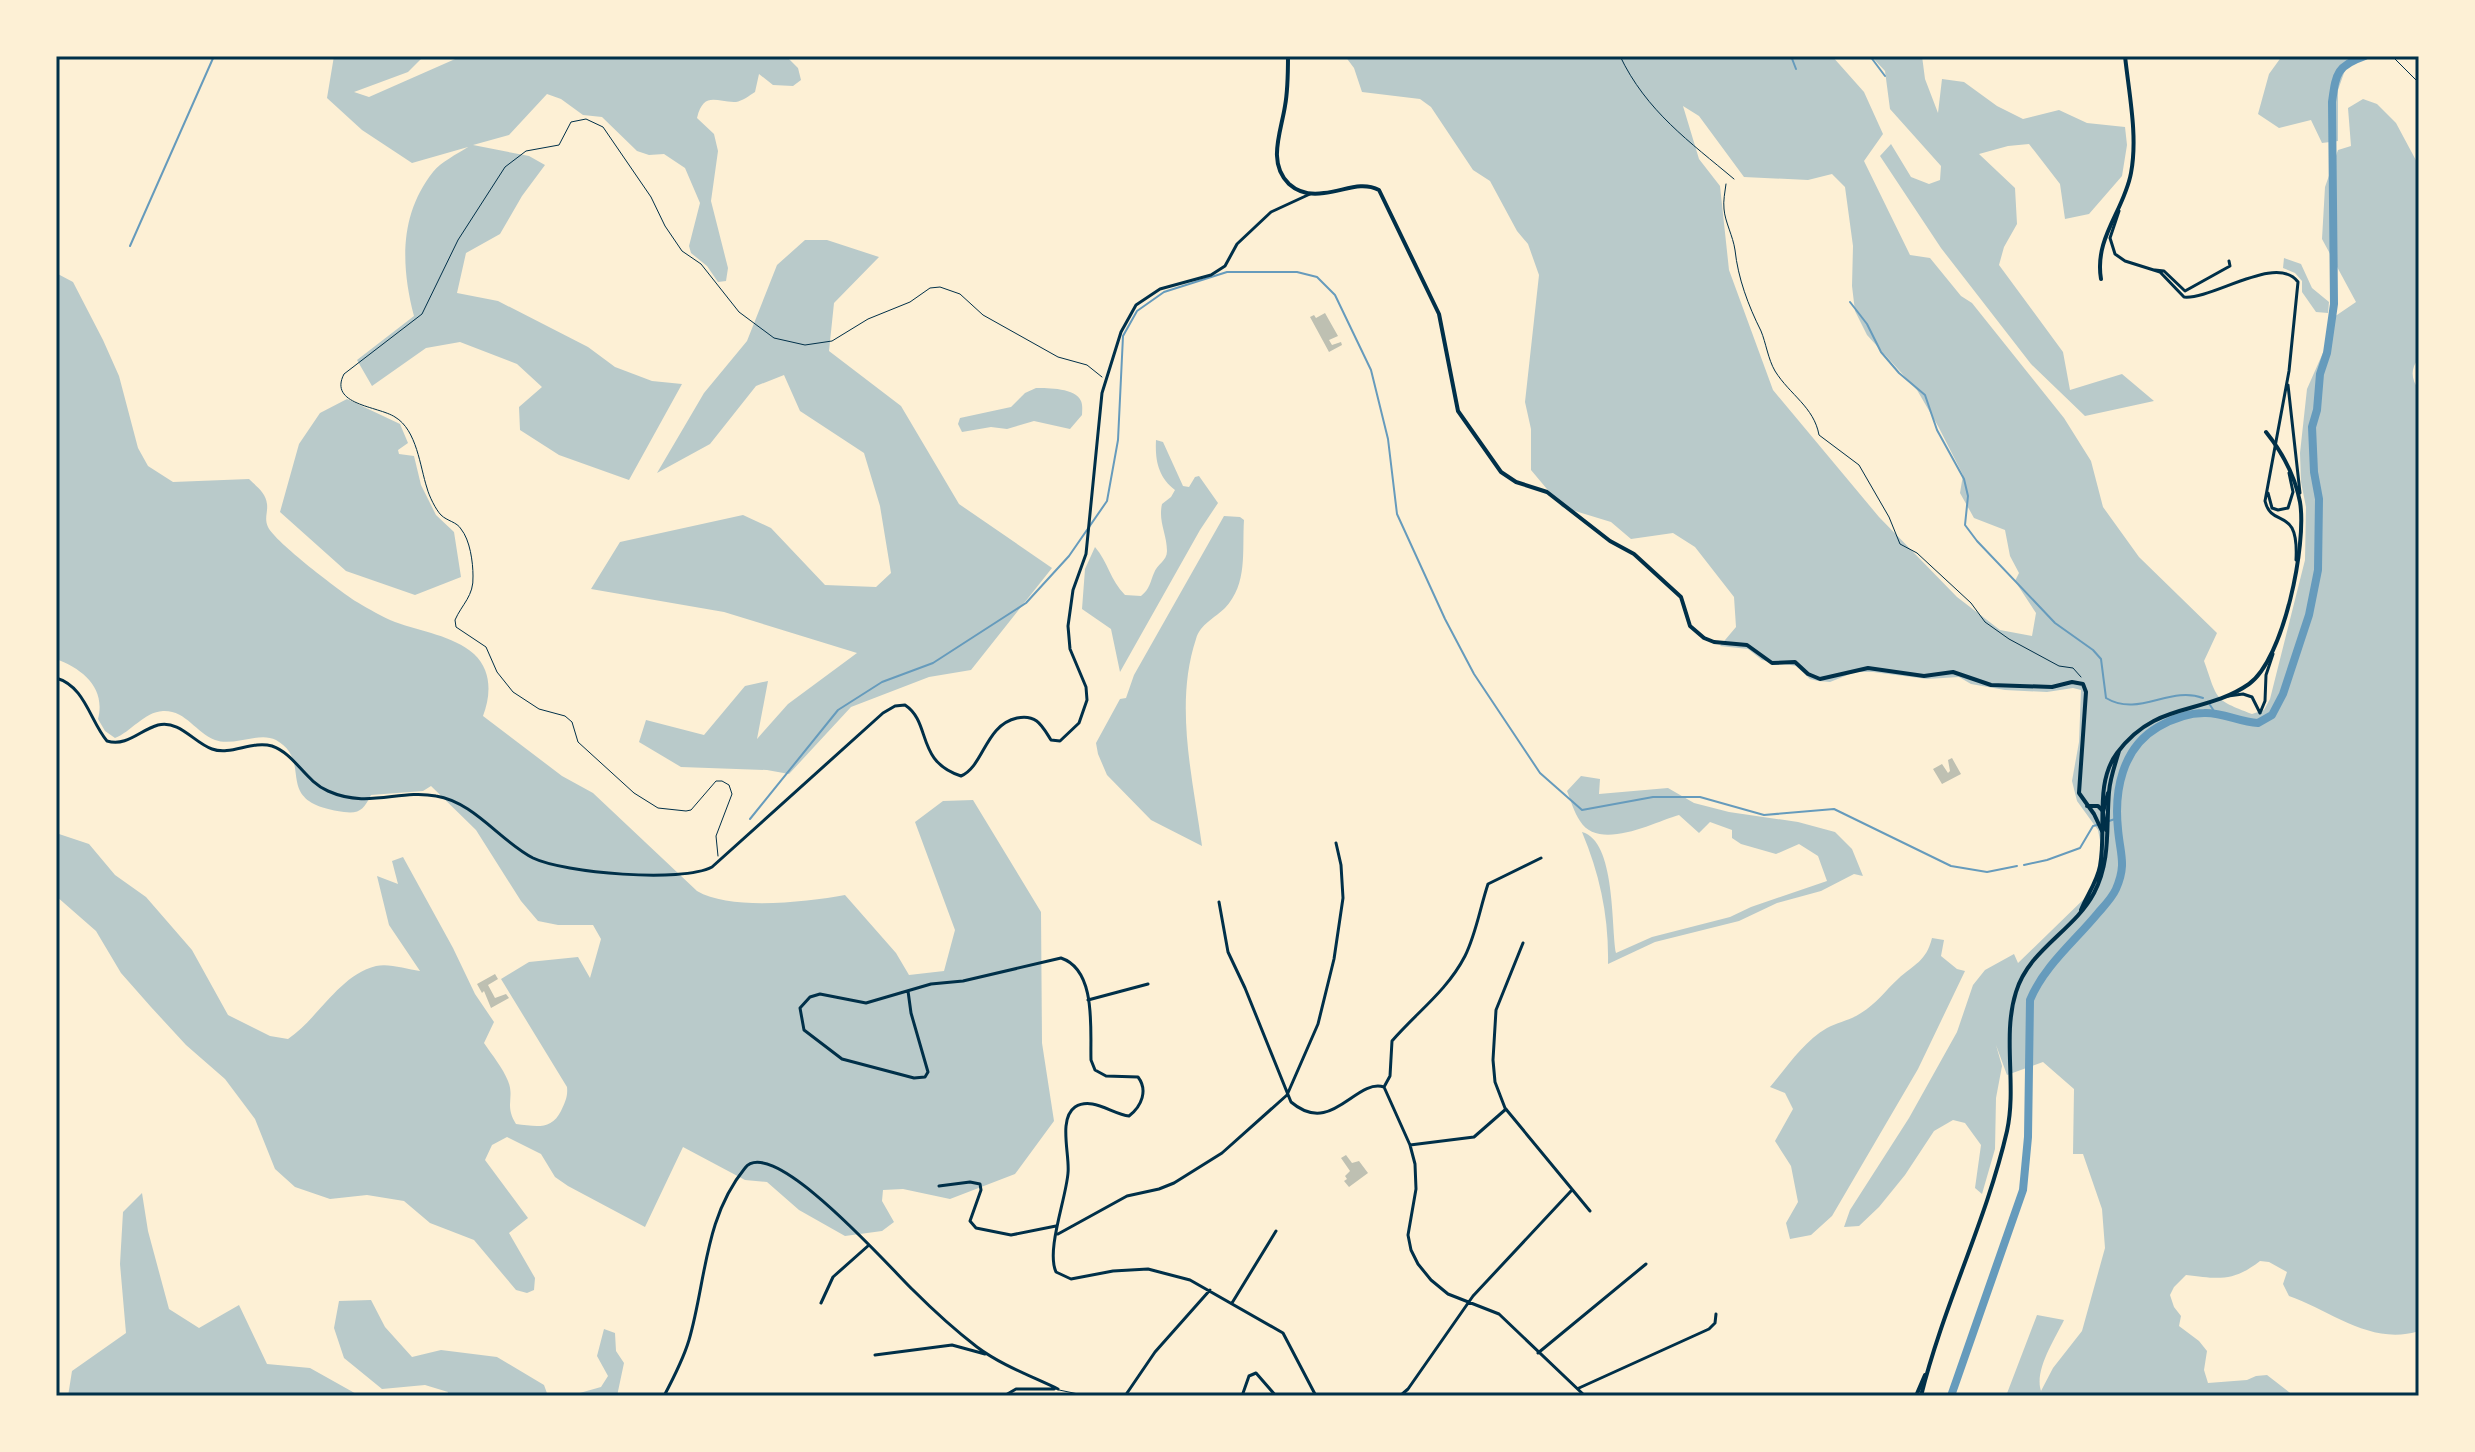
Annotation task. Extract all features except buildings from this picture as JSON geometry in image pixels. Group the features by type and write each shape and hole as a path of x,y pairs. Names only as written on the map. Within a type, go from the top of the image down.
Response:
{"street":[{"path":"1288,56 1288,82 1277,160 1285,181 1310,194"},
{"path":"2125,56 2132,158 2128,184 2111,233 2113,250 2125,261 2164,271 2185,291 2230,266 2229,261"},
{"path":"56,678 76,690 98,731 107,741 115,744 162,724 175,726 218,750 254,745 273,747 287,755 308,779 327,791 351,799 438,796 458,804 534,858 557,865 646,876 702,871 719,861 883,713 895,706 905,705 913,711 932,756 945,768 961,776 968,772 994,733 1009,721 1032,718 1042,724 1054,742 1065,738 1079,723 1085,710 1086,687 1070,649 1068,626 1073,590 1086,554 1105,378 1121,332 1136,305 1160,289 1211,275 1225,266 1237,244 1271,212 1310,194 1370,185 1379,190 1439,314 1458,411 1463,422 1501,472 1516,482 1547,492 1610,541 1634,554 1681,597 1690,626 1714,642 1747,645 1772,663 1795,662 1808,674 1820,679 1868,668 1924,676 1953,672 1991,685 2052,687 2072,682 2083,684 2086,692 2079,793 2105,833"},
{"path":"2101,279 2100,252 2121,203"},
{"path":"2155,270 2187,298 2276,272 2293,275 2299,287 2287,380 2265,501 2268,509 2289,522 2295,531 2296,569"},
{"path":"2256,700 2260,713 2301,537 2287,380"},
{"path":"2266,432 2287,463 2300,505"},
{"path":"2267,490 2272,508 2288,508 2293,492 2287,463"},
{"path":"2105,833 2103,799 2106,778 2119,751 2133,735 2150,721 2224,696 2256,678 2273,654"},
{"path":"2224,696 2246,694 2265,701"},
{"path":"2103,812 2119,751"},
{"path":"1919,1396 1978,1232 2005,1141 2012,1101 2011,1028 2016,992 2023,974 2037,955 2090,900 2102,874 2109,791"},
{"path":"2098,806 2103,799"},
{"path":"2087,806 2098,806"},
{"path":"2098,806 2103,812"},
{"path":"2094,814 2103,812"},
{"path":"1057,1236 1127,1196 1174,1183 1222,1153 1287,1095 1318,1024 1334,959 1343,898 1336,843"},
{"path":"1384,1087 1390,1076 1392,1041 1426,1008 1462,961 1488,884 1541,858"},
{"path":"1219,902 1228,952 1291,1102 1307,1113 1321,1114 1374,1086 1384,1087"},
{"path":"1523,943 1497,1001 1493,1075 1506,1109 1590,1211"},
{"path":"908,991 928,1072 925,1077 914,1078 842,1059 804,1030 800,1008 810,997 820,994 866,1003 908,991 1061,958 1072,963 1079,971 1088,1000 1091,1060 1095,1070 1106,1076 1138,1077 1143,1094 1138,1107 1129,1116 1088,1103 1072,1110 1066,1128 1068,1175 1057,1226 1053,1268 1064,1278 1148,1269 1182,1276 1283,1333 1316,1396"},
{"path":"1088,1000 1148,984"},
{"path":"1384,1087 1410,1145 1416,1180 1409,1228 1411,1250 1418,1264 1431,1280 1456,1299 1499,1314 1584,1394 1574,1396"},
{"path":"1410,1145 1474,1137 1506,1109"},
{"path":"664,1396 689,1342 713,1230 726,1200 749,1163 762,1161 831,1206 913,1290 988,1354"},
{"path":"939,1186 970,1182 980,1184 981,1190 970,1221 976,1228 1011,1235 1057,1226"},
{"path":"1400,1396 1469,1303 1572,1190"},
{"path":"1232,1303 1276,1231"},
{"path":"821,1303 833,1277 869,1245"},
{"path":"1538,1353 1646,1264"},
{"path":"1125,1396 1155,1352 1210,1290"},
{"path":"1579,1388 1709,1329 1715,1323 1716,1314"},
{"path":"875,1355 952,1345 988,1354 1058,1389"},
{"path":"1242,1396 1249,1376 1256,1373 1276,1396"},
{"path":"1004,1396 1016,1389 1058,1389"}],"lane":[{"path":"1058,1389 1088,1396"}],"path":[{"path":"1620,56 1664,121 1734,179"},
{"path":"2392,56 2419,83"},
{"path":"719,861 716,836 732,794 729,785 716,781 691,810 667,811 658,808 630,789 578,742 569,719 539,709 513,692 497,672 486,647 456,627 455,620 468,601 473,585 473,570 464,534 460,527 438,511 403,423 391,414 343,395 341,389 344,374 422,314 453,249 499,174 520,154 559,145 571,122 586,119 596,122 608,133 644,187 682,251 701,264 739,312 774,338 805,345 832,341 868,319 910,302 930,288 940,287 960,294 978,312 1058,357 1087,365 1105,378"},
{"path":"1726,184 1724,211 1743,287 1774,370 1811,412 1819,435 1859,465 1889,517 1900,544 1917,553 1971,603 1985,622 2059,666 2073,668 2080,674 2083,684"}],"shaded area":[{"path":"334,56 424,56 408,72 354,92 369,97 462,56 786,56 798,68 801,80 793,86 773,85 759,74 755,92 746,98 736,102 707,101 700,109 697,118 714,134 718,151 711,201 728,268 726,281 718,282 707,266 691,253 689,246 700,203 685,168 664,154 649,155 637,151 602,117 583,115 561,99 547,94 509,135 473,145 529,156 545,165 500,234 466,253 457,293 498,301 588,347 615,367 652,381 682,384 629,480 559,455 520,430 519,407 542,387 517,364 460,342 426,348 372,386 357,360 414,316 405,260 414,206 436,168 468,147 412,163 362,130 327,98"},
{"path":"1345,56 1832,56 1864,92 1883,134 1864,161 1910,255 1930,258 1961,296 1972,303 2064,418 2091,461 2103,507 2139,557 2217,633 2204,661 2215,691 2223,701 2252,714 2264,710 2270,699 2305,560 2306,507 2300,453 2307,389 2329,339 2334,317 2356,302 2322,239 2325,187 2338,150 2351,146 2348,108 2363,99 2377,104 2396,123 2419,166 2419,358 2413,374 2419,390 2419,1331 2384,1334 2352,1325 2289,1296 2283,1284 2287,1272 2269,1262 2260,1261 2233,1276 2186,1275 2170,1295 2181,1316 2179,1326 2207,1351 2204,1370 2208,1383 2267,1375 2294,1396 2006,1396 2037,1315 2064,1320 2043,1364 2041,1391 2053,1368 2082,1331 2105,1248 2102,1209 2083,1154 2073,1154 2074,1089 2043,1062 2007,1075 1996,1045 2002,1066 1996,1098 1995,1149 1982,1194 1975,1188 1981,1145 1965,1123 1953,1120 1934,1131 1879,1207 1859,1226 1844,1227 1850,1210 1909,1118 1957,1032 1973,985 1985,970 2014,954 2018,963 2087,896 2098,872 2101,845 2098,830 2077,801 2072,781 2079,742 2081,690 2005,690 1971,684 1959,677 1927,679 1873,672 1855,672 1830,682 1818,681 1810,679 1796,666 1762,660 1748,649 1720,646 1736,627 1734,597 1695,547 1673,533 1631,539 1611,522 1562,507 1531,470 1531,429 1525,402 1539,275 1528,244 1517,231 1490,181 1473,170 1431,107 1420,99 1362,92 1354,68","holes":["1683,106 1699,116 1744,177 1808,180 1832,174 1845,187 1853,246 1855,311 1867,335 1917,390 1938,426 1963,475 1960,493 1974,518 2005,530 2010,556 2019,573 2015,581 2036,613 2032,636 2000,630 1957,597 1879,517 1773,390 1729,270 1720,186 1699,159"]},
{"path":"1871,56 1922,56 1925,79 1938,113 1942,79 1964,82 1997,106 2023,119 2059,110 2087,123 2125,127 2127,145 2122,176 2089,214 2065,219 2060,184 2029,144 1979,154 2015,188 2017,224 2004,247 1999,265 2063,352 2070,390 2122,374 2154,401 2085,416 2031,364 1941,248 1880,156 1891,144 1911,177 1929,184 1940,180 1941,166 1890,109 1885,71"},
{"path":"2282,56 2350,56 2338,90 2338,141 2322,143 2311,120 2279,128 2258,114 2269,74"},
{"path":"805,240 827,240 879,257 834,303 829,351 901,406 959,504 1052,568 971,670 929,677 851,707 789,774 767,770 681,767 639,742 646,720 704,735 745,686 768,681 757,739 788,704 857,653 724,612 591,589 620,542 743,515 771,528 825,585 876,587 891,573 880,506 864,453 800,411 784,375 756,386 710,444 657,473 704,393 747,341 777,265"},
{"path":"2284,258 2301,264 2312,288 2329,302 2328,313 2316,312 2302,292 2302,281 2295,273 2283,268"},
{"path":"56,273 73,282 103,340 119,376 138,448 148,466 173,482 249,479 265,496 268,527 283,544 357,602 395,622 446,638 474,654 487,676 488,700 483,716 562,776 593,793 697,891 729,901 748,903 790,902 845,895 896,953 909,975 944,971 955,930 915,822 943,801 973,800 1041,912 1042,1043 1054,1121 1015,1174 950,1199 903,1189 883,1190 882,1201 894,1222 882,1231 845,1236 799,1210 767,1182 745,1180 683,1147 645,1227 568,1186 555,1177 541,1154 507,1137 492,1145 485,1160 528,1218 509,1233 535,1278 534,1290 527,1293 516,1290 474,1240 430,1223 404,1201 367,1195 330,1199 295,1187 275,1169 255,1119 225,1079 186,1045 121,973 96,931 56,896 56,833 89,844 115,875 146,897 192,950 228,1015 270,1036 288,1039 351,978 363,971 386,965 420,971 389,925 377,876 398,884 392,861 403,857 475,994 494,1022 484,1043 508,1081 511,1112 516,1124 542,1126 552,1122 564,1105 567,1087 501,979 529,962 578,957 590,978 601,939 593,925 558,925 538,921 521,901 476,830 431,786 423,791 371,795 361,810 344,812 307,800 300,791 293,760 287,749 276,740 262,737 222,742 208,737 178,714 163,711 150,715 115,738 105,731 98,719 99,698 90,681 75,668 56,659"},
{"path":"1036,388 1074,393 1081,401 1082,415 1070,429 1034,421 1007,429 991,427 962,432 958,424 960,418 1011,407 1025,393"},
{"path":"347,399 400,424 408,443 398,450 399,454 414,456 421,485 436,515 454,532 461,577 415,595 346,571 280,512 299,444 320,413"},
{"path":"1156,440 1163,442 1183,486 1189,487 1199,476 1218,503 1120,672 1111,629 1082,609 1085,569 1095,547 1125,595 1141,596 1148,588 1167,551 1162,504 1175,490 1159,468"},
{"path":"1224,516 1244,520 1241,578 1232,599 1198,634 1186,690 1187,742 1202,846 1151,820 1107,775 1096,743 1120,699 1126,698 1134,675"},
{"path":"1581,776 1600,779 1599,794 1668,788 1694,803 1835,832 1852,849 1863,876 1854,874 1821,891 1777,903 1739,921 1655,942 1608,964 1602,896 1582,832 1593,839 1606,867 1616,953 1652,937 1730,917 1827,881 1818,856 1799,844 1776,854 1741,844 1732,838 1732,830 1710,822 1699,833 1679,815 1613,835 1589,830 1578,818 1567,791"},
{"path":"1932,938 1944,940 1941,956 1957,969 1965,971 1918,1069 1832,1216 1811,1235 1790,1239 1786,1223 1798,1202 1791,1166 1775,1141 1793,1109 1785,1093 1770,1087 1819,1033 1866,1009 1923,958"},
{"path":"142,1193 148,1231 169,1309 199,1328 239,1305 267,1364 310,1368 360,1396 68,1396 72,1371 126,1333 120,1264 123,1212"},
{"path":"371,1300 385,1327 412,1357 441,1350 497,1357 544,1385 548,1396 447,1396 448,1392 425,1385 382,1389 344,1358 334,1328 339,1301"},
{"path":"604,1329 615,1333 616,1351 624,1363 617,1396 569,1396 601,1387 608,1376 597,1356"}],"waterway":[{"path":"130,246 214,56"},
{"path":"1791,56 1796,69"},
{"path":"1870,56 1885,76"},
{"path":"1951,1396 2023,1190 2028,1137 2030,1000 2052,965 2116,889 2122,866 2117,815 2119,786 2128,758 2146,736 2180,717 2211,713 2258,723 2272,715 2283,694 2309,615 2318,570 2319,499 2312,427 2334,304 2332,102 2339,72 2348,63 2365,56"},
{"path":"750,819 838,710 882,682 933,663 1026,603 1069,556 1107,501 1118,440 1123,336 1137,311 1164,292 1227,272 1297,272 1317,277 1335,295 1371,370 1388,439 1397,514 1474,674 1540,773 1582,810 1653,797 1700,797 1764,815 1834,809 1951,866 1987,872 2017,866"},
{"path":"1850,302 1867,324 1881,352 1899,373 1925,395 1937,430 1964,479 1968,496 1965,525 2055,623 2101,659 2106,698 2130,705 2179,695 2203,698"},
{"path":"2210,705 2216,714"},
{"path":"2109,821 2118,818"},
{"path":"2024,865 2080,848 2093,826 2097,825"}]}
